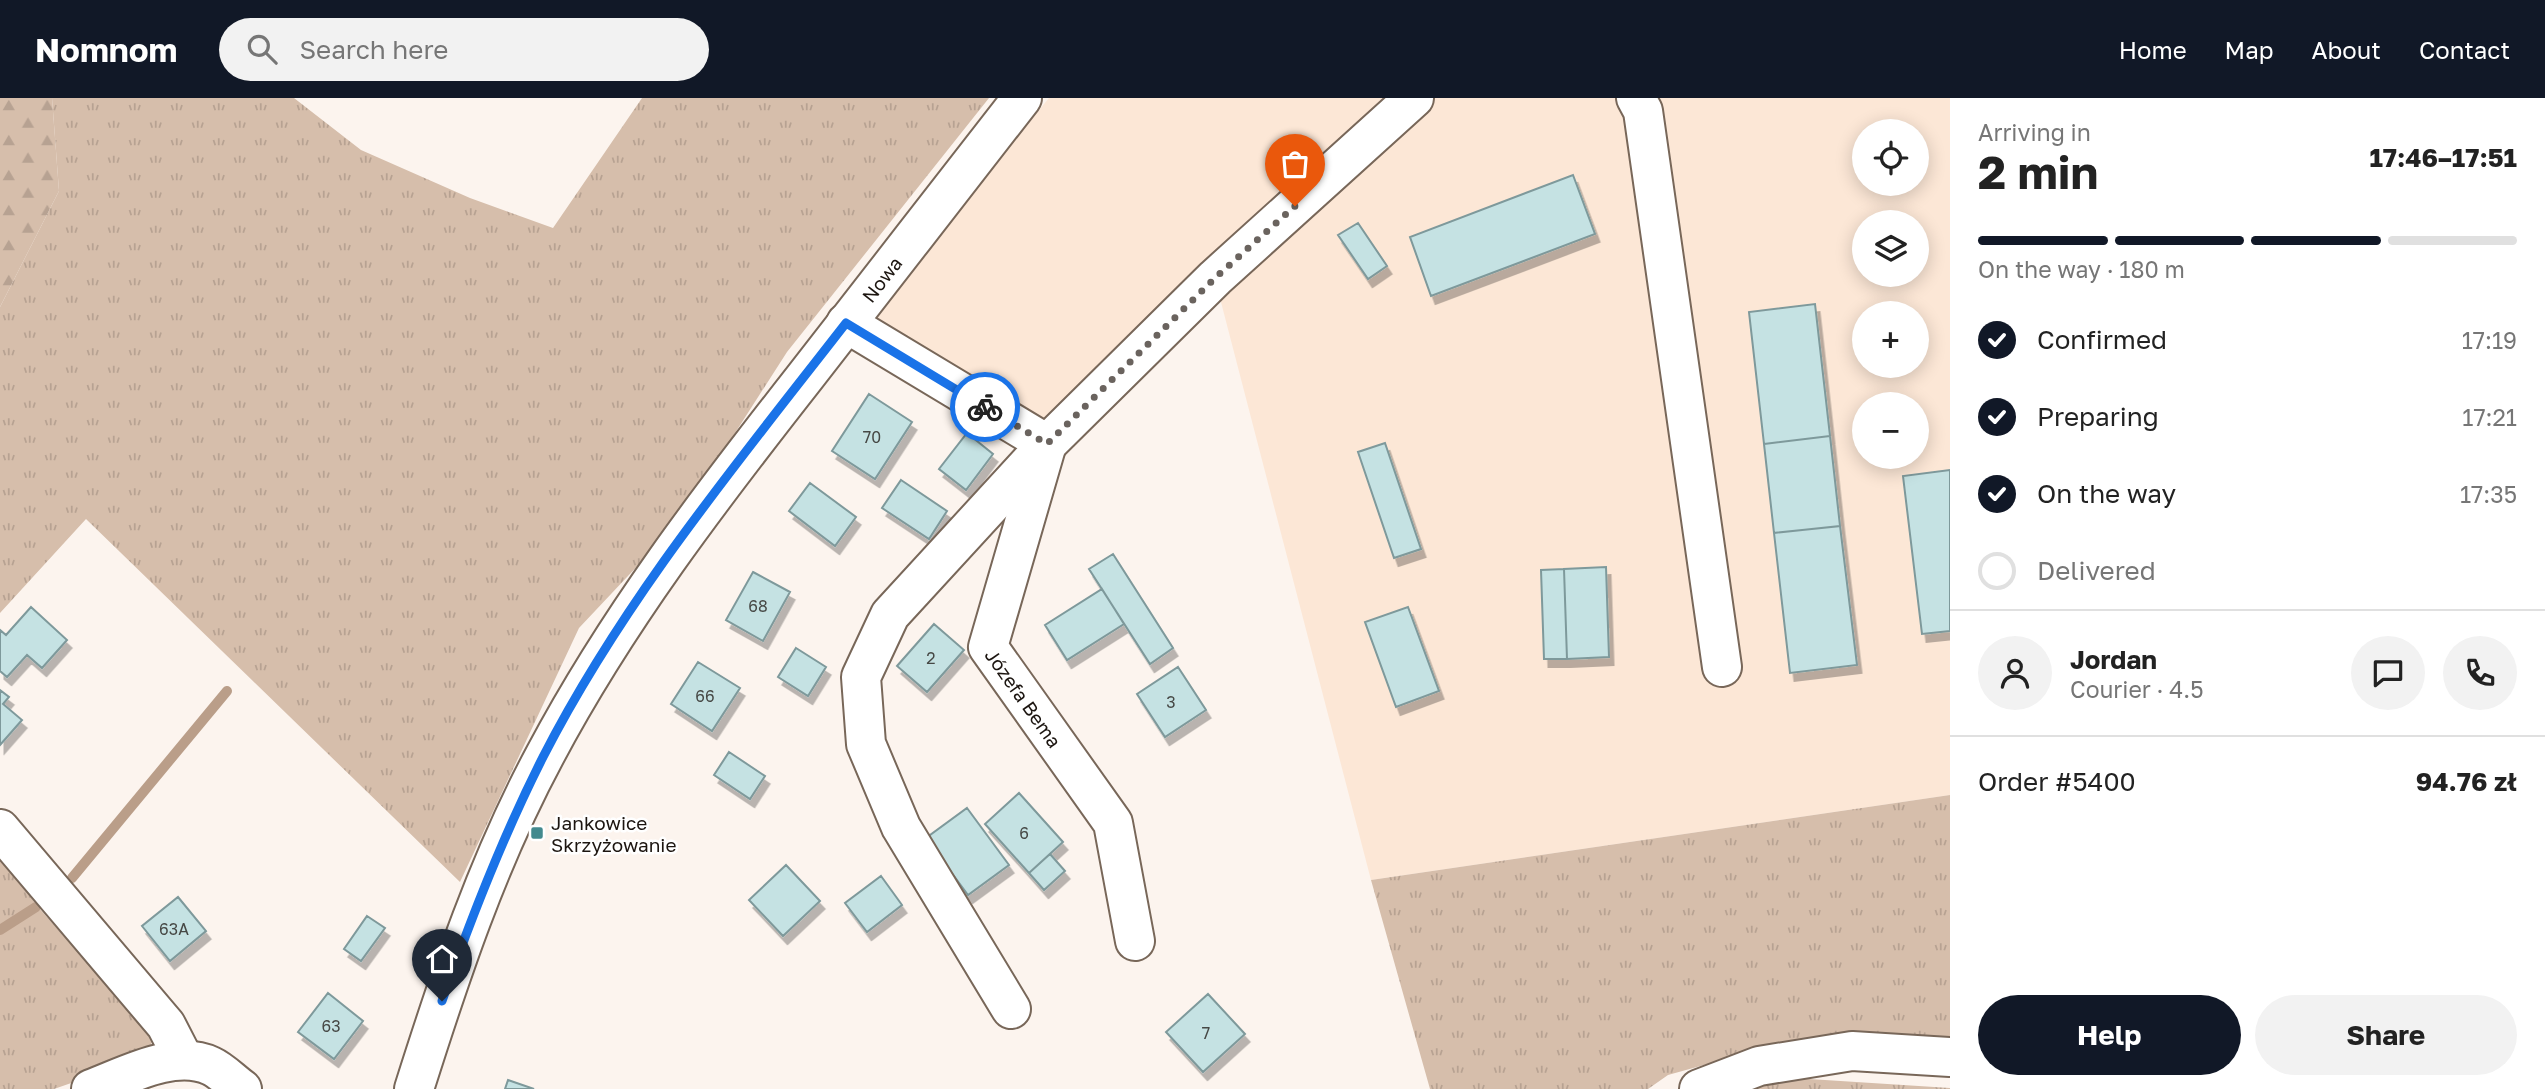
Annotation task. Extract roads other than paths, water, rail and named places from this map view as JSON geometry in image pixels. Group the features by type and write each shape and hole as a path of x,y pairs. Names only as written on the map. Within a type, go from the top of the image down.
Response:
{"street":[{"name":"Nowa","path":"414,1089 478,901 544,756 586,682 644,589 713,494 1022,98"},
{"name":"Józefa Bema","path":"1011,1009 901,827 866,744 861,677 890,615 1047,444 1215,278 1414,98"},
{"path":"1636,98 1643,111 1722,667"},
{"path":"846,323 1047,444"},
{"name":"Józefa Bema","path":"1047,444 988,647 1113,823 1135,941"},
{"path":"0,829 166,1025 184,1060"},
{"path":"1699,1089 1759,1066 1852,1051 1950,1057"},
{"path":"91,1089 156,1065 184,1060 211,1066 242,1089"}],"waterway":[{"path":"72,878 227,691"},
{"path":"0,930 36,907"}],"place":[{"name":"Jankowice Skrzyżowanie","path":"537,833"}]}
